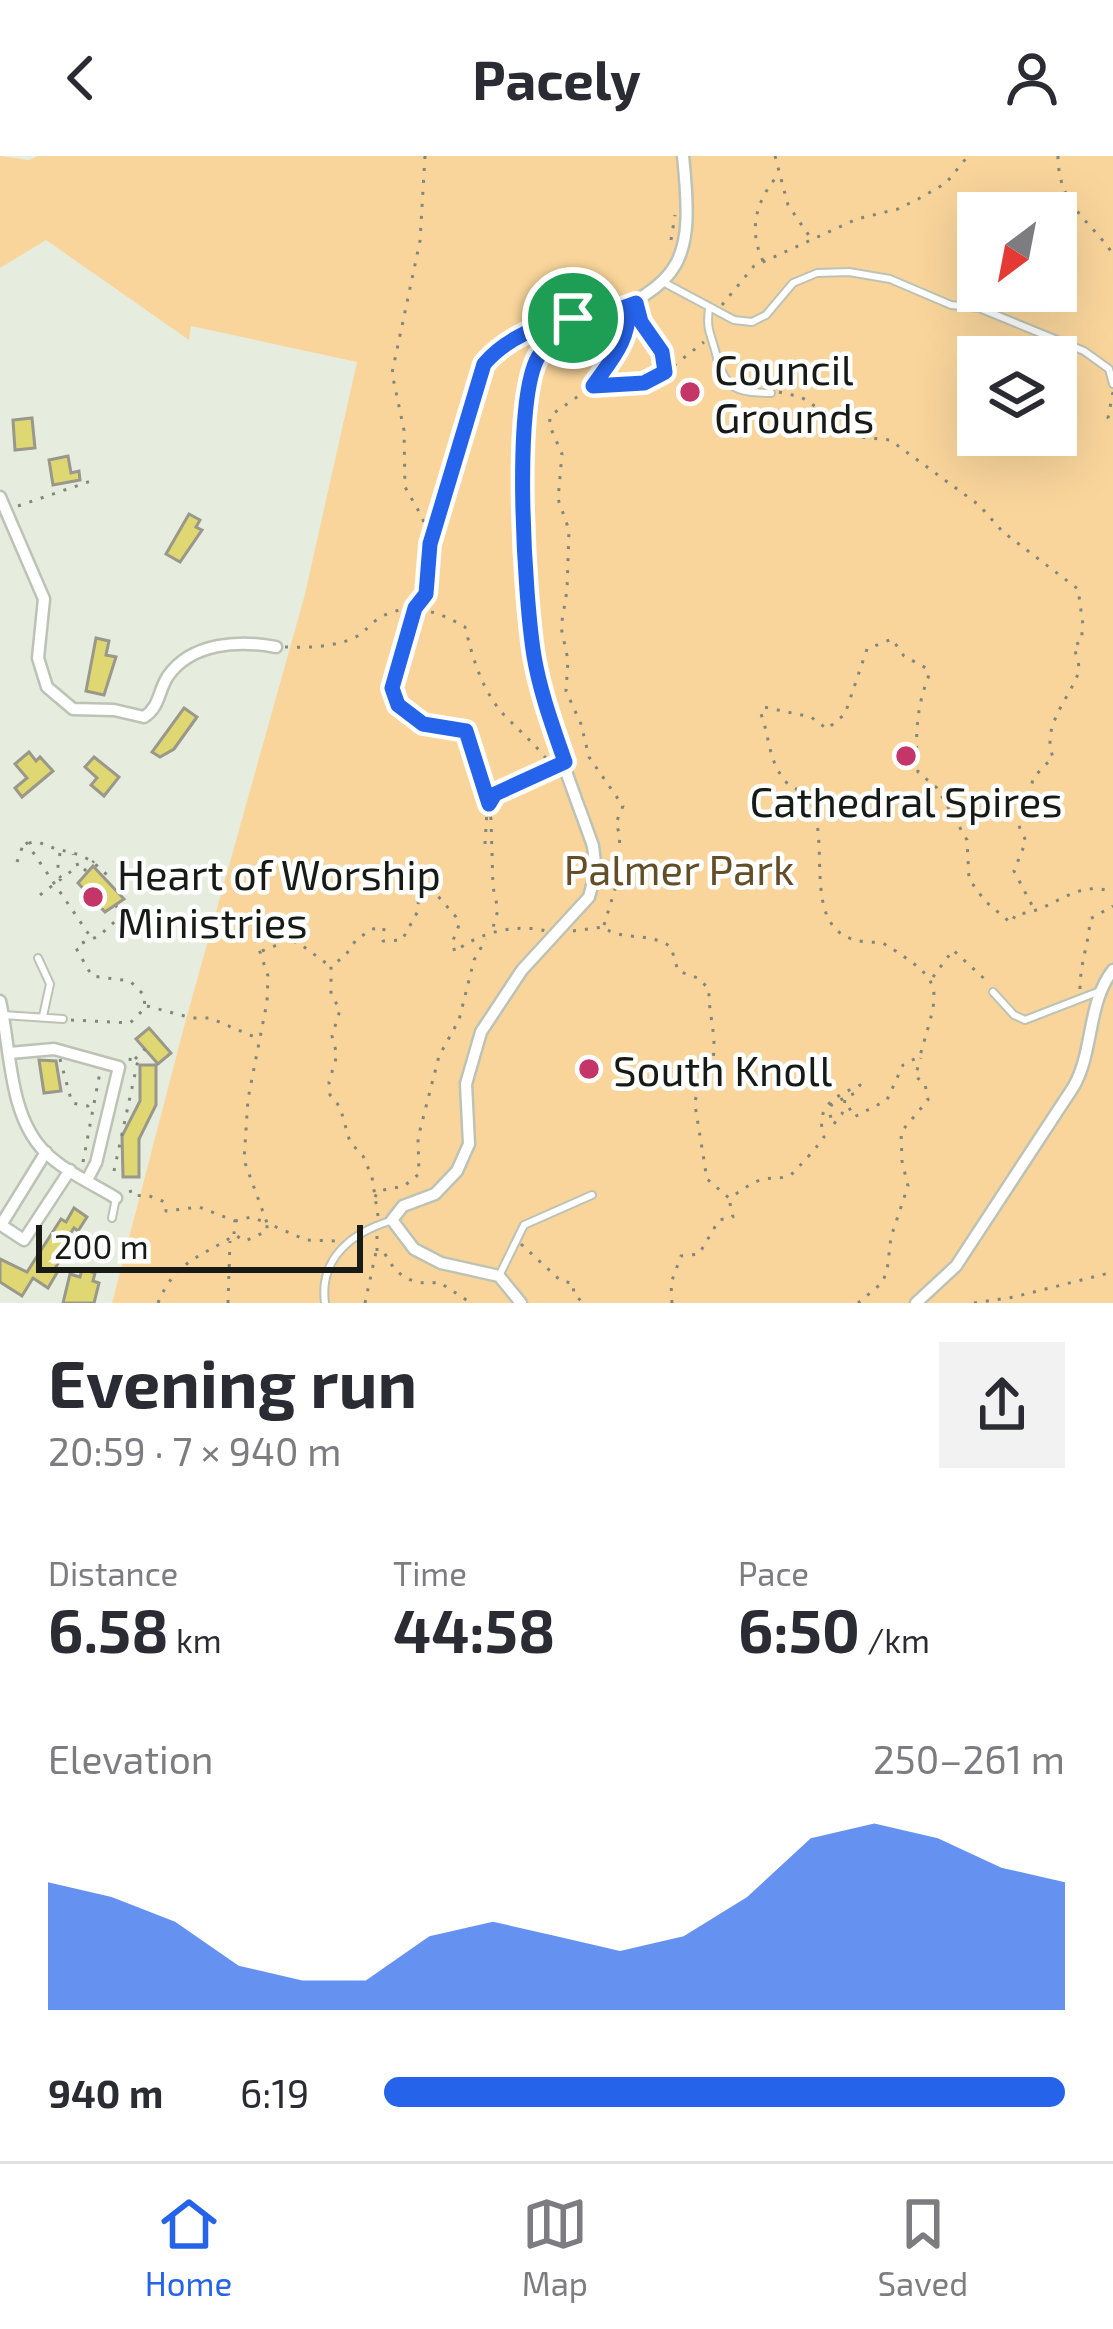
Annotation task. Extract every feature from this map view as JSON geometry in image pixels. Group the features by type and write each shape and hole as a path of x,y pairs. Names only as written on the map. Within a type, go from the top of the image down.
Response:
{"street":[{"path":"521,1303 500,1276 429,1257 387,1222 403,1206 435,1194 457,1171 469,1144 466,1084 481,1032 522,970 592,892 593,846 559,765 527,595 525,400 532,368 554,339 632,305 663,282 685,241 683,156"},
{"path":"0,497 44,599 38,651 42,676 68,707 115,710 144,718 154,710 171,673 200,653 230,643 276,647"},
{"path":"916,1303 956,1266 1074,1086 1083,1068 1100,991 1113,970"},
{"path":"0,1001 16,1092 28,1127 46,1152 116,1198"},
{"path":"10,1053 54,1049 119,1067 96,1163 80,1173 24,1240 1,1225 46,1152"},
{"path":"0,1094 16,1092"}],"lane":[{"path":"663,282 709,308 752,322 766,315 782,292 803,278 832,271 868,274 929,292 951,305 979,308 1084,351 1109,369 1113,387"},
{"path":"709,308 708,338 725,381 740,390 771,393"},
{"path":"38,958 50,984 43,1016"},
{"path":"993,992 1025,1020 1100,991"},
{"path":"3,1015 63,1019"},
{"path":"500,1276 514,1240 532,1219 592,1195"},
{"path":"112,1218 116,1198"},
{"path":"325,1303 327,1268 349,1241 387,1222"}],"path":[{"path":"425,156 420,241 392,373 403,414 405,487 430,544"},
{"path":"775,156 788,205 813,241"},
{"path":"718,312 745,274 857,219 898,209 922,197 946,183 968,156"},
{"path":"1058,156 1071,206 1113,254"},
{"path":"764,263 755,245 756,212 778,175"},
{"path":"632,305 662,352 665,372"},
{"path":"603,927 616,886 620,836 616,824 623,806 589,757 564,679 568,660 561,627 569,530 558,499 562,454 550,424 551,415 610,369 632,305"},
{"path":"374,1198 379,1191 404,1186 419,1174 418,1138 439,1057 459,1020 476,952 491,933 498,910 489,804 466,731 423,724 394,700 397,666 415,608 426,594 430,544 484,364 492,354 544,322 592,321"},
{"path":"593,386 644,383 708,338"},
{"path":"1113,387 1108,418 1113,424"},
{"path":"771,393 801,397 861,437 890,440 979,505 1003,532 1078,589 1084,625 1081,642 1073,652 1079,665 1077,676 1053,722 1048,741 1053,757 1034,776 1018,824 1026,841 1014,871 1036,911"},
{"path":"18,506 91,482"},
{"path":"276,647 333,644 357,637 391,612 415,608 446,615 465,627 486,689 504,715 559,765 495,794 489,804 485,844"},
{"path":"858,1303 882,1283 887,1271 891,1237 908,1186 901,1132 928,1100 925,1084 915,1076 936,1011 931,978 886,945 866,946 845,937 829,918 818,881 822,867 811,804 775,768 761,714 764,707 811,717 827,729 845,714 867,649 892,638 904,656 926,668 929,675 919,696 914,733 918,772 937,788 967,840 969,879 986,901 1011,923 1013,918 1087,889 1099,887 1113,893"},
{"path":"26,842 36,841 94,861 107,875"},
{"path":"17,862 26,842"},
{"path":"26,842 97,945"},
{"path":"60,851 57,873 62,879"},
{"path":"73,853 84,872 94,861"},
{"path":"40,895 78,866"},
{"path":"365,1303 373,1276 372,1256 387,1222 374,1198 363,1156 350,1142 340,1107 330,1094 328,1082 337,1054 331,1043 340,1010 332,994 331,966 371,929 384,928 383,941 402,940 418,911 419,874 457,917 455,952 491,933"},
{"path":"82,943 123,914 116,906"},
{"path":"1082,996 1081,955 1089,941 1090,919 1113,906"},
{"path":"158,1303 172,1273 232,1237 245,1241 267,1231 244,1160 244,1124 267,989 262,951 254,937 258,920 274,917 280,936 277,945 262,951"},
{"path":"280,936 331,966"},
{"path":"620,936 665,942 678,971 709,989 714,1052 695,1105 707,1179 729,1198 733,1217 715,1225 699,1254 681,1256 670,1283 672,1303"},
{"path":"63,1019 130,1023 145,1005 137,985 122,979 98,979 88,972 76,948"},
{"path":"931,978 953,950 988,979 993,992"},
{"path":"145,1005 210,1018 259,1039"},
{"path":"134,1060 146,1049"},
{"path":"729,1198 765,1178 794,1172 800,1160 820,1144 823,1110 833,1097 860,1084 855,1093 832,1104 833,1125 845,1100 854,1117 887,1100 903,1065 920,1056"},
{"path":"60,1058 72,1103 93,1104"},
{"path":"80,1173 100,1071"},
{"path":"130,1190 132,1196 165,1202 166,1211 204,1208 235,1221 251,1217 306,1240 349,1241"},
{"path":"228,1303 235,1221"},
{"path":"514,1240 542,1259 561,1281 573,1283 574,1295 584,1303"},
{"path":"377,1251 384,1252 397,1274 422,1284 439,1282 471,1303"},
{"path":"974,1303 1113,1272"}],"green space":[{"name":"Palmer Park","path":"0,156 29,160 38,156 1113,156 1113,1303 112,1303 305,594 357,362 191,326 189,340 46,240 0,268"}],"building":[{"path":"32,418 35,448 15,450 13,420"},
{"path":"68,456 71,473 79,471 80,480 53,485 49,460"},
{"path":"189,514 200,520 196,527 202,530 180,562 166,554"},
{"path":"96,638 109,641 106,655 116,657 104,695 86,691"},
{"path":"184,708 197,717 174,749 160,757 152,752"},
{"path":"29,752 53,771 22,797 15,788 27,778 15,764"},
{"path":"94,757 119,777 104,796 91,785 97,778 85,767"},
{"path":"93,866 124,899 105,912 78,883"},
{"path":"149,1028 171,1053 158,1064 136,1039"},
{"path":"39,1060 56,1061 61,1091 44,1093"},
{"path":"140,1065 156,1065 156,1105 139,1139 139,1177 123,1177 122,1136 140,1101"},
{"path":"74,1208 87,1217 54,1259 59,1262 54,1270 58,1271 48,1288 33,1278 22,1296 0,1282 0,1259 27,1272 61,1219 66,1222"},
{"path":"82,1269 95,1273 93,1281 99,1283 94,1303 63,1303 70,1274 80,1277"}],"place":[{"name":"Council Grounds","path":"690,392"},
{"name":"Cathedral Spires","path":"906,756"},
{"name":"Heart of Worship Ministries","path":"93,897"},
{"name":"South Knoll","path":"589,1069"}],"route":[{"path":"573,318 544,322 492,354 484,364 430,544 426,594 415,608 392,688 398,705 423,724 466,731 489,804 495,794 565,762 534,656 527,595 525,400 532,368 554,339 574,328 592,321 606,315 628,306 636,303 641,322 662,352 665,372 644,383 593,386 610,369 622,344 628,306 592,321 573,318"}]}
